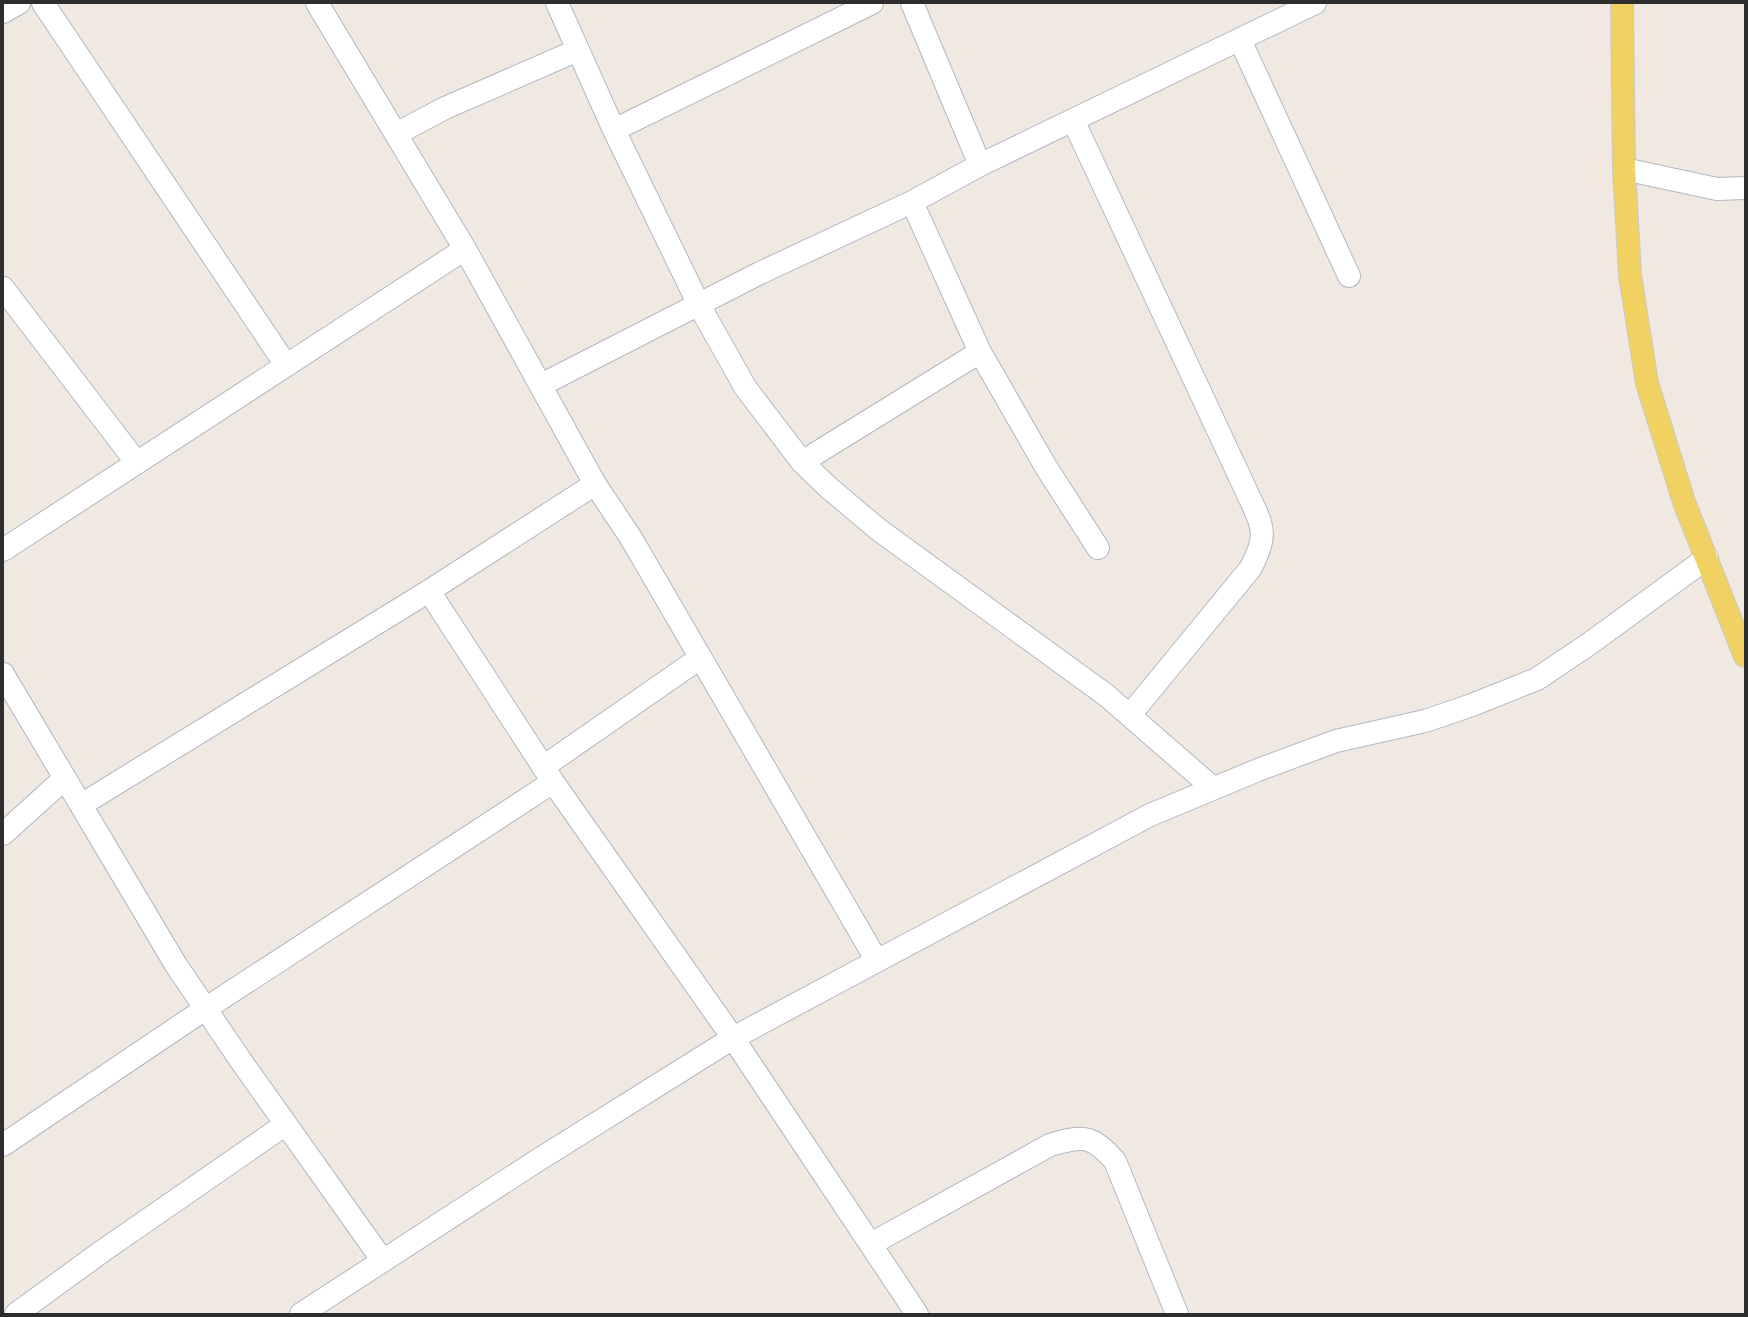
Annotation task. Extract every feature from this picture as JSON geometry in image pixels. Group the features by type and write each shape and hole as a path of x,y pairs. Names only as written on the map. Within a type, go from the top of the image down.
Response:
{"main road":[{"path":"1622,3 1624,170 1630,275 1647,383 1684,502 1745,656"}],"street":[{"path":"3,12 19,3"},
{"path":"43,3 286,365"},
{"path":"317,3 465,249 595,484 631,538 877,961"},
{"path":"557,3 614,130 698,305 745,387 802,462 829,488 879,530 1106,695 1213,788"},
{"path":"614,130 872,3"},
{"path":"912,3 980,165"},
{"path":"541,385 760,274 912,202 980,165 1315,3"},
{"path":"1240,40 1349,276"},
{"path":"396,134 445,108 578,50"},
{"path":"1073,120 1251,501 1259,520 1263,535 1259,553 1250,569 1130,716"},
{"path":"1624,170 1717,189 1745,188"},
{"path":"912,202 980,352 1046,467 1098,548"},
{"path":"3,550 465,249"},
{"path":"3,288 137,463"},
{"path":"802,462 980,352"},
{"path":"81,805 429,591 595,484"},
{"path":"302,1314 542,1158 733,1038 1150,815 1213,788 1336,741 1425,721 1472,706 1537,679 1589,644 1707,558"},
{"path":"429,591 548,774 733,1038 917,1314"},
{"path":"3,1145 206,1009 548,774 700,658"},
{"path":"3,674 176,965 383,1261"},
{"path":"3,834 65,778"},
{"path":"16,1314 104,1250 286,1124"},
{"path":"870,1244 1050,1145 1068,1140 1086,1138 1102,1146 1115,1161 1177,1314"}]}
